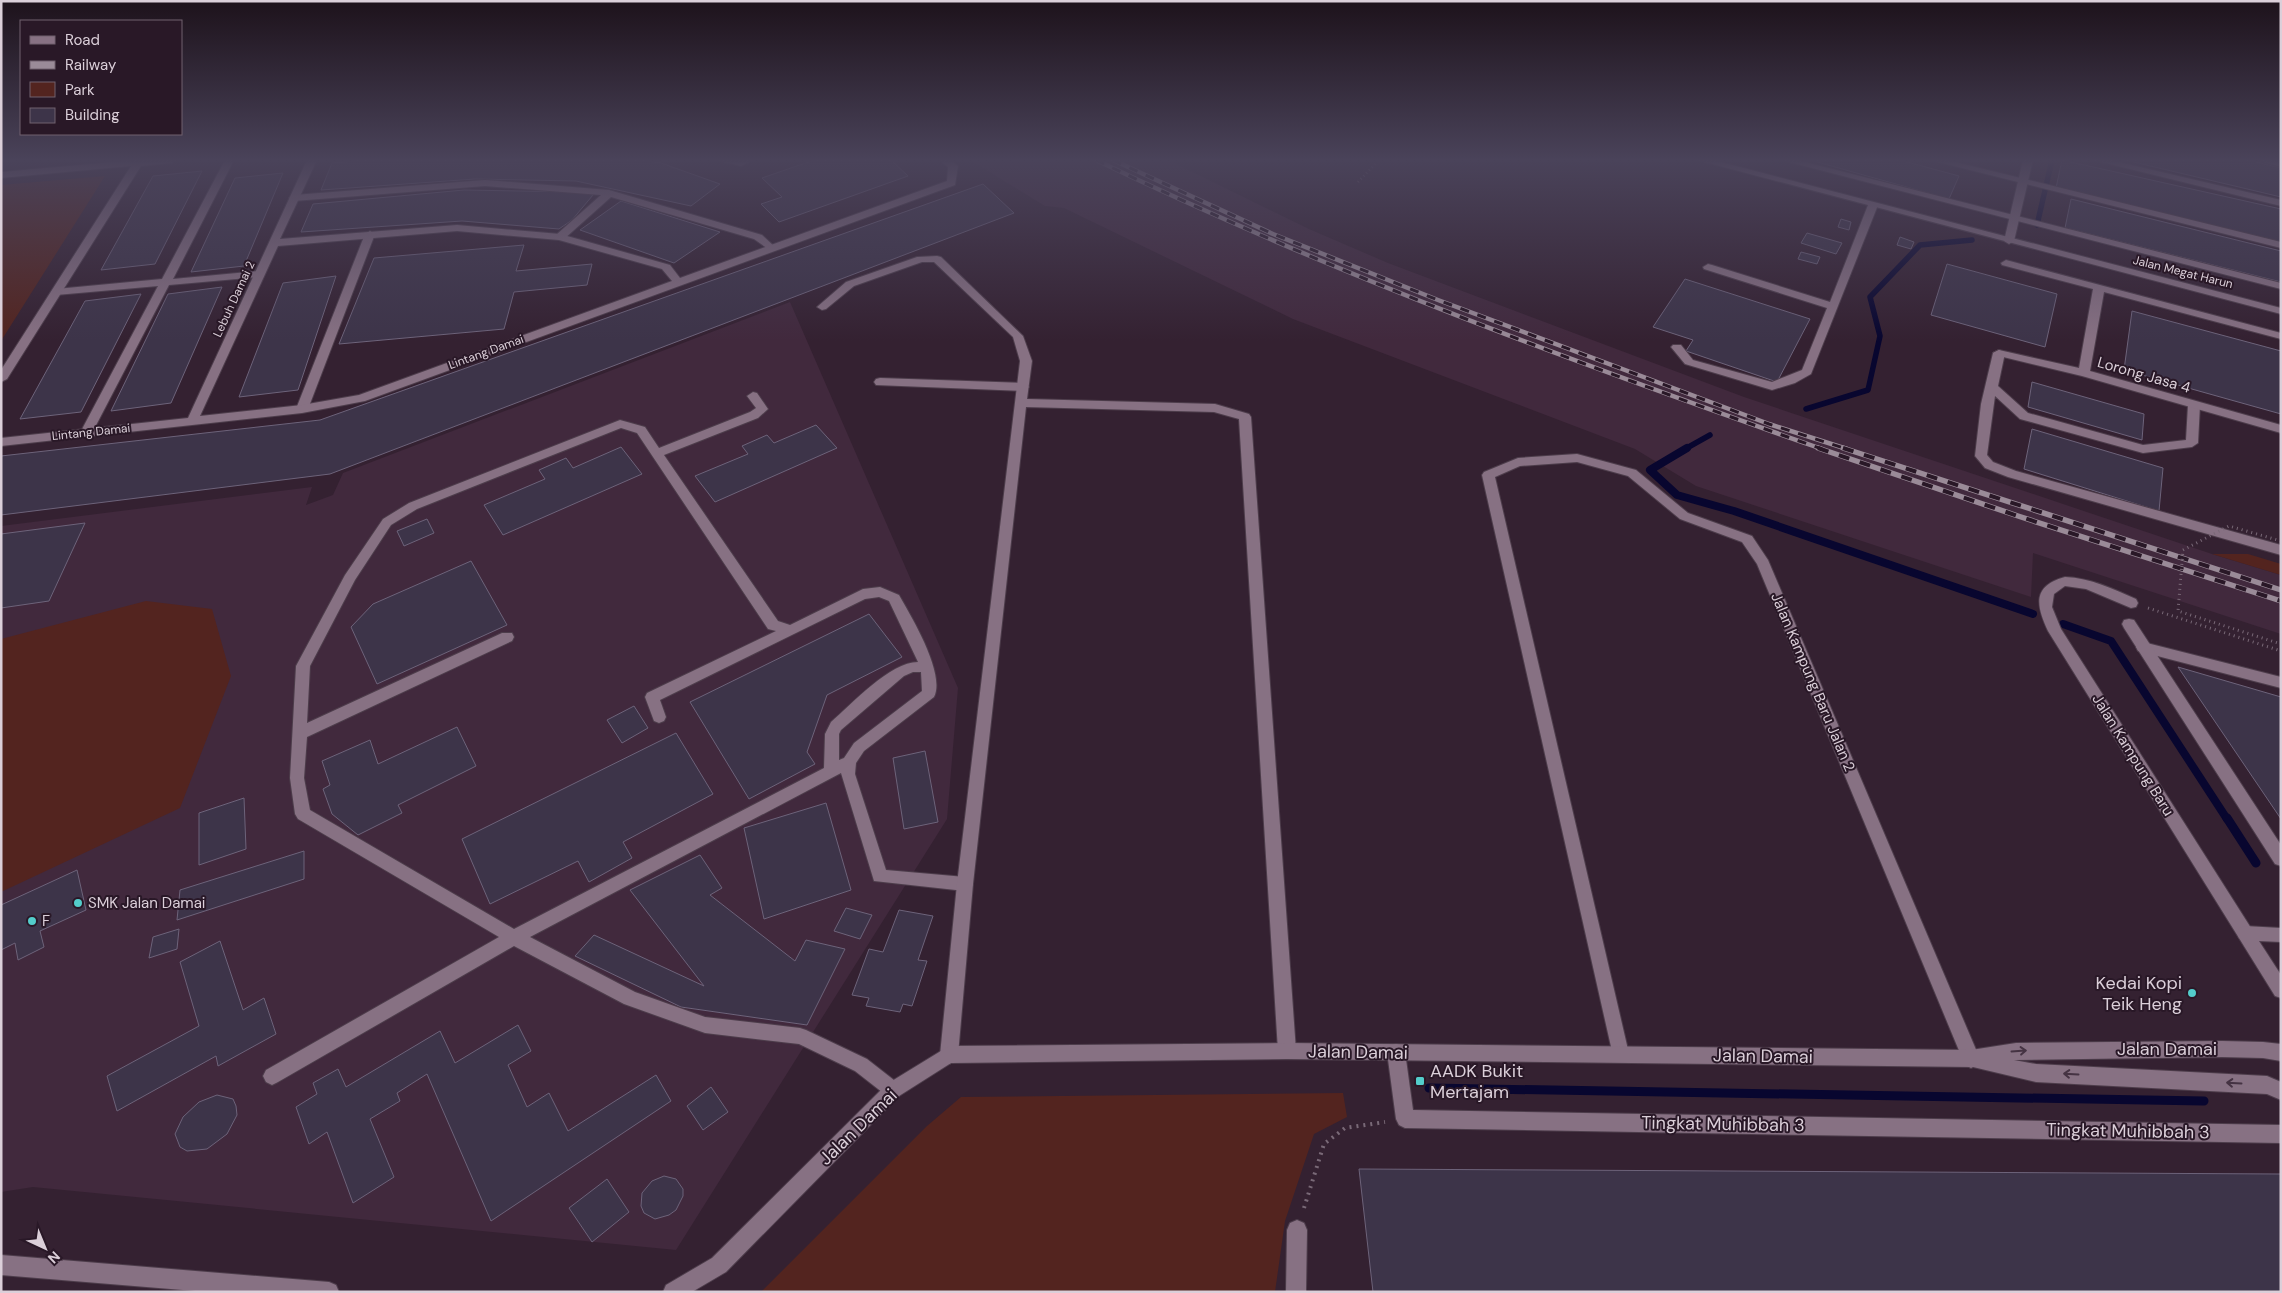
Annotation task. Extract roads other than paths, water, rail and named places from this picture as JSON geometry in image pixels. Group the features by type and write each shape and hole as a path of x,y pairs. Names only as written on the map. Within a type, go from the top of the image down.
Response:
{"street":[{"path":"1,379 102,220"},
{"path":"86,433 198,220"},
{"name":"Lebuh Damai 2","path":"192,421 284,220"},
{"path":"560,237 578,220"},
{"path":"703,220 758,237 771,248"},
{"name":"Lintang Damai","path":"1,442 302,409 361,398 848,220"},
{"path":"1677,347 1689,362 1772,386 1807,372 1867,220"},
{"name":"Jalan Megat Harun","path":"1931,220 2281,310"},
{"path":"2009,241 2014,220"},
{"path":"2015,220 2281,286"},
{"path":"2183,220 2281,244"},
{"path":"274,243 457,228 560,237 666,267 678,282"},
{"path":"302,409 370,234"},
{"path":"822,307 850,284 921,259 937,259 1018,336 1026,361 1023,403 965,884 950,1055"},
{"path":"2006,263 2281,336"},
{"path":"1708,267 1833,306"},
{"path":"56,292 259,274"},
{"path":"2084,373 2099,288"},
{"name":"Lorong Jasa 4","path":"1992,387 1999,353 2084,373 2281,429"},
{"path":"880,382 1023,387"},
{"path":"2194,404 2192,443 2143,449 2024,416 1992,387 1988,396 1985,435 1981,456 1989,464 2012,474 2281,550"},
{"path":"657,453 754,415 762,409 753,396"},
{"path":"1023,403 1215,408 1245,417 1287,1051"},
{"path":"791,630 773,625 641,430 620,424 413,506 387,522 350,578 303,666 297,778 303,814 514,936 630,998 705,1025 800,1036 861,1065 894,1090"},
{"name":"Jalan Kampung Baru Jalan 2","path":"1620,1054 1488,475 1518,462 1577,458 1632,473 1684,516 1747,539 1763,563 1971,1059"},
{"name":"Jalan Kampung Baru","path":"2131,603 2094,587 2076,582 2060,582 2051,588 2046,597 2046,609 2055,631 2281,990"},
{"path":"659,717 652,697 863,594 880,592 894,598 928,667 929,693 859,747 849,762 848,774 880,876 965,884"},
{"path":"2129,624 2281,859"},
{"path":"300,733 507,637"},
{"path":"2143,647 2281,683"},
{"path":"831,771 832,734 836,726 899,672 912,667 928,667"},
{"path":"272,1076 514,936 849,762"},
{"path":"2245,933 2281,935"},
{"name":"Jalan Damai","path":"673,1292 719,1265 894,1090 950,1055 1287,1051 1971,1059 2016,1051 2222,1048 2281,1053"},
{"name":"Tingkat Muhibbah 3","path":"1396,1052 1405,1119 2281,1134"},
{"path":"1971,1059 2036,1073 2267,1084 2281,1091"},
{"path":"1296,1292 1297,1230"},
{"path":"1,1265 329,1292"}],"waterway":[{"path":"2037,225 2038,220"},
{"path":"1806,409 1868,390 1880,336 1870,297 1920,245 1972,240"},
{"path":"1685,449 1710,435"},
{"path":"1687,448 1650,470 1677,495 1734,511 2033,614"},
{"path":"2063,624 2111,641 2227,819"},
{"path":"2227,818 2256,863"},
{"path":"1429,1088 2204,1101"}],"railway":[{"path":"1228,220 1455,315 1546,350 1822,449"},
{"path":"1243,220 1438,300 1769,424 1847,449"},
{"path":"1818,448 2018,516 2281,601"},
{"path":"1843,448 2281,590"}],"place":[{"name":"SMK Jalan Damai","path":"78,903"},
{"name":"F","path":"32,921"},
{"name":"Kedai Kopi Teik Heng","path":"2192,993"},
{"name":"AADK Bukit Mertajam","path":"1420,1081"}]}
